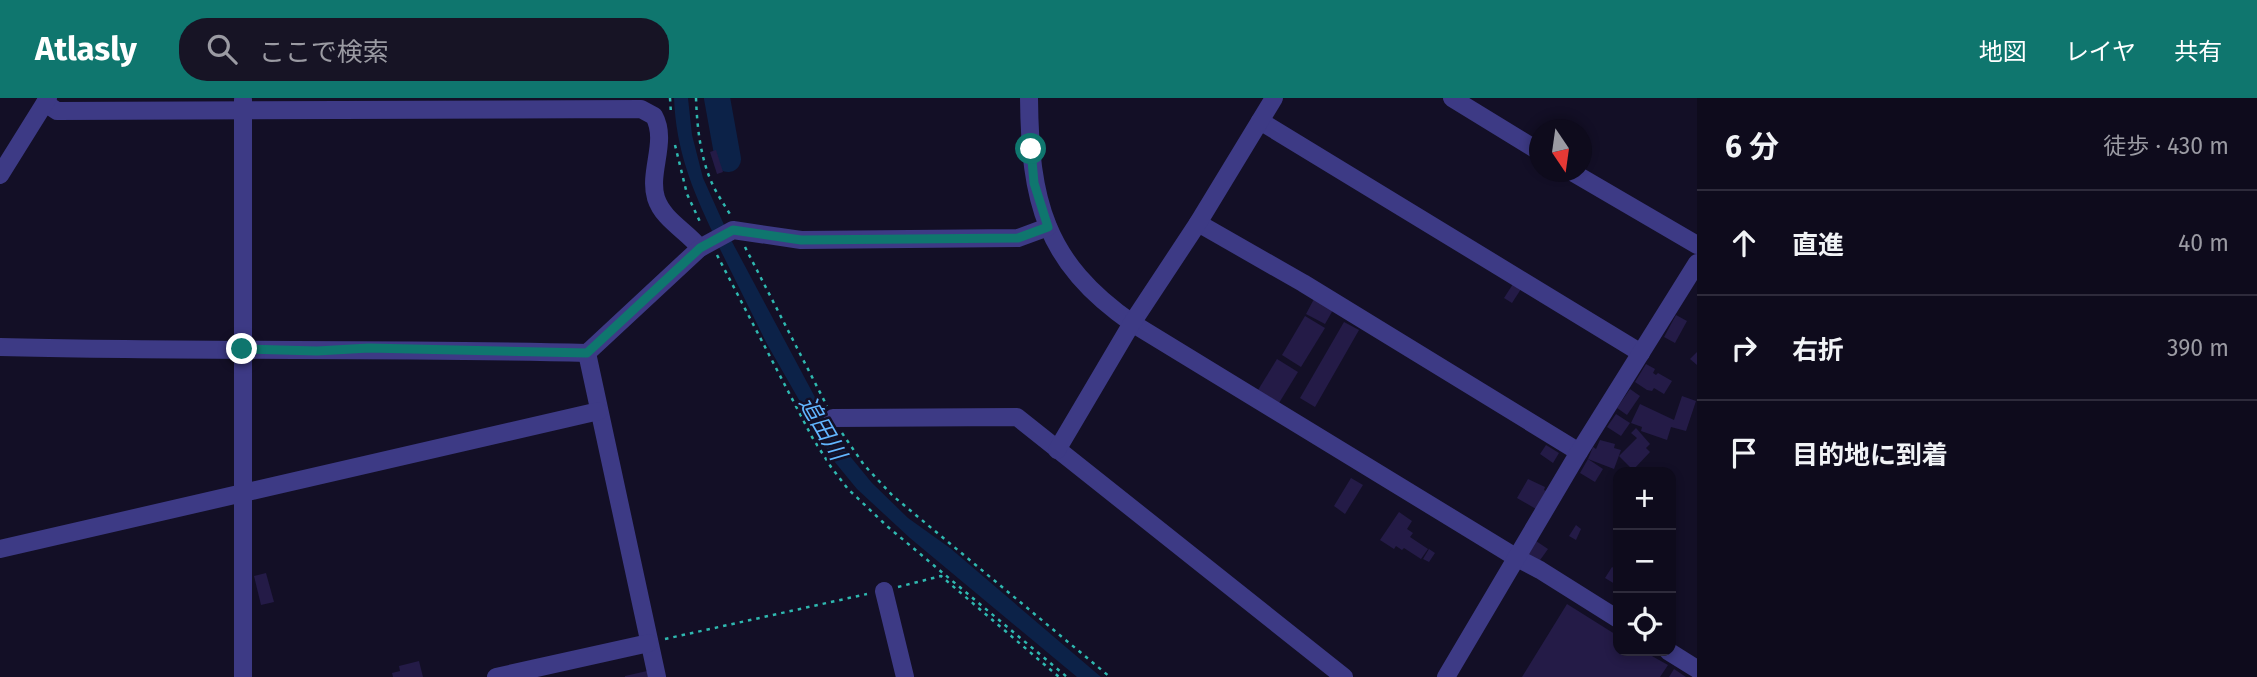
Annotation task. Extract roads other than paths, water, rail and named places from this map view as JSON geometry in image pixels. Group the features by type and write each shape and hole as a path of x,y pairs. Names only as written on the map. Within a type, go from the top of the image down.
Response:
{"street":[{"path":"1029,98 1034,183 1048,227 1079,278 1110,308 1613,616"},
{"path":"1057,450 1132,323 1198,223 1274,98"},
{"path":"1452,98 1529,146"},
{"path":"0,175 46,101 57,111 243,104 642,109 654,116 658,127 656,198 668,218 700,248"},
{"path":"243,104 243,677"},
{"path":"1260,121 1641,353"},
{"path":"1589,182 1697,245"},
{"path":"1198,223 1303,283 1579,452"},
{"path":"0,347 317,351 369,348 587,353 700,248 733,230 801,240 1018,238 1048,227"},
{"path":"1447,677 1579,452 1697,263"},
{"path":"587,353 657,677"},
{"path":"0,549 599,411"},
{"path":"833,418 1013,416 1020,419 1344,677"},
{"path":"884,591 905,677"},
{"path":"496,677 560,670 649,643"},
{"path":"1676,656 1697,669"}],"water":[{"path":"674,98 688,98 692,135 703,178 725,227 714,235 686,169 678,135"},
{"name":"追田川","path":"730,238 840,444 872,483 908,518 950,548 1101,677 1077,677 910,538 857,489 834,461 767,344 717,243"}],"waterway":[{"path":"717,98 728,159"}]}
